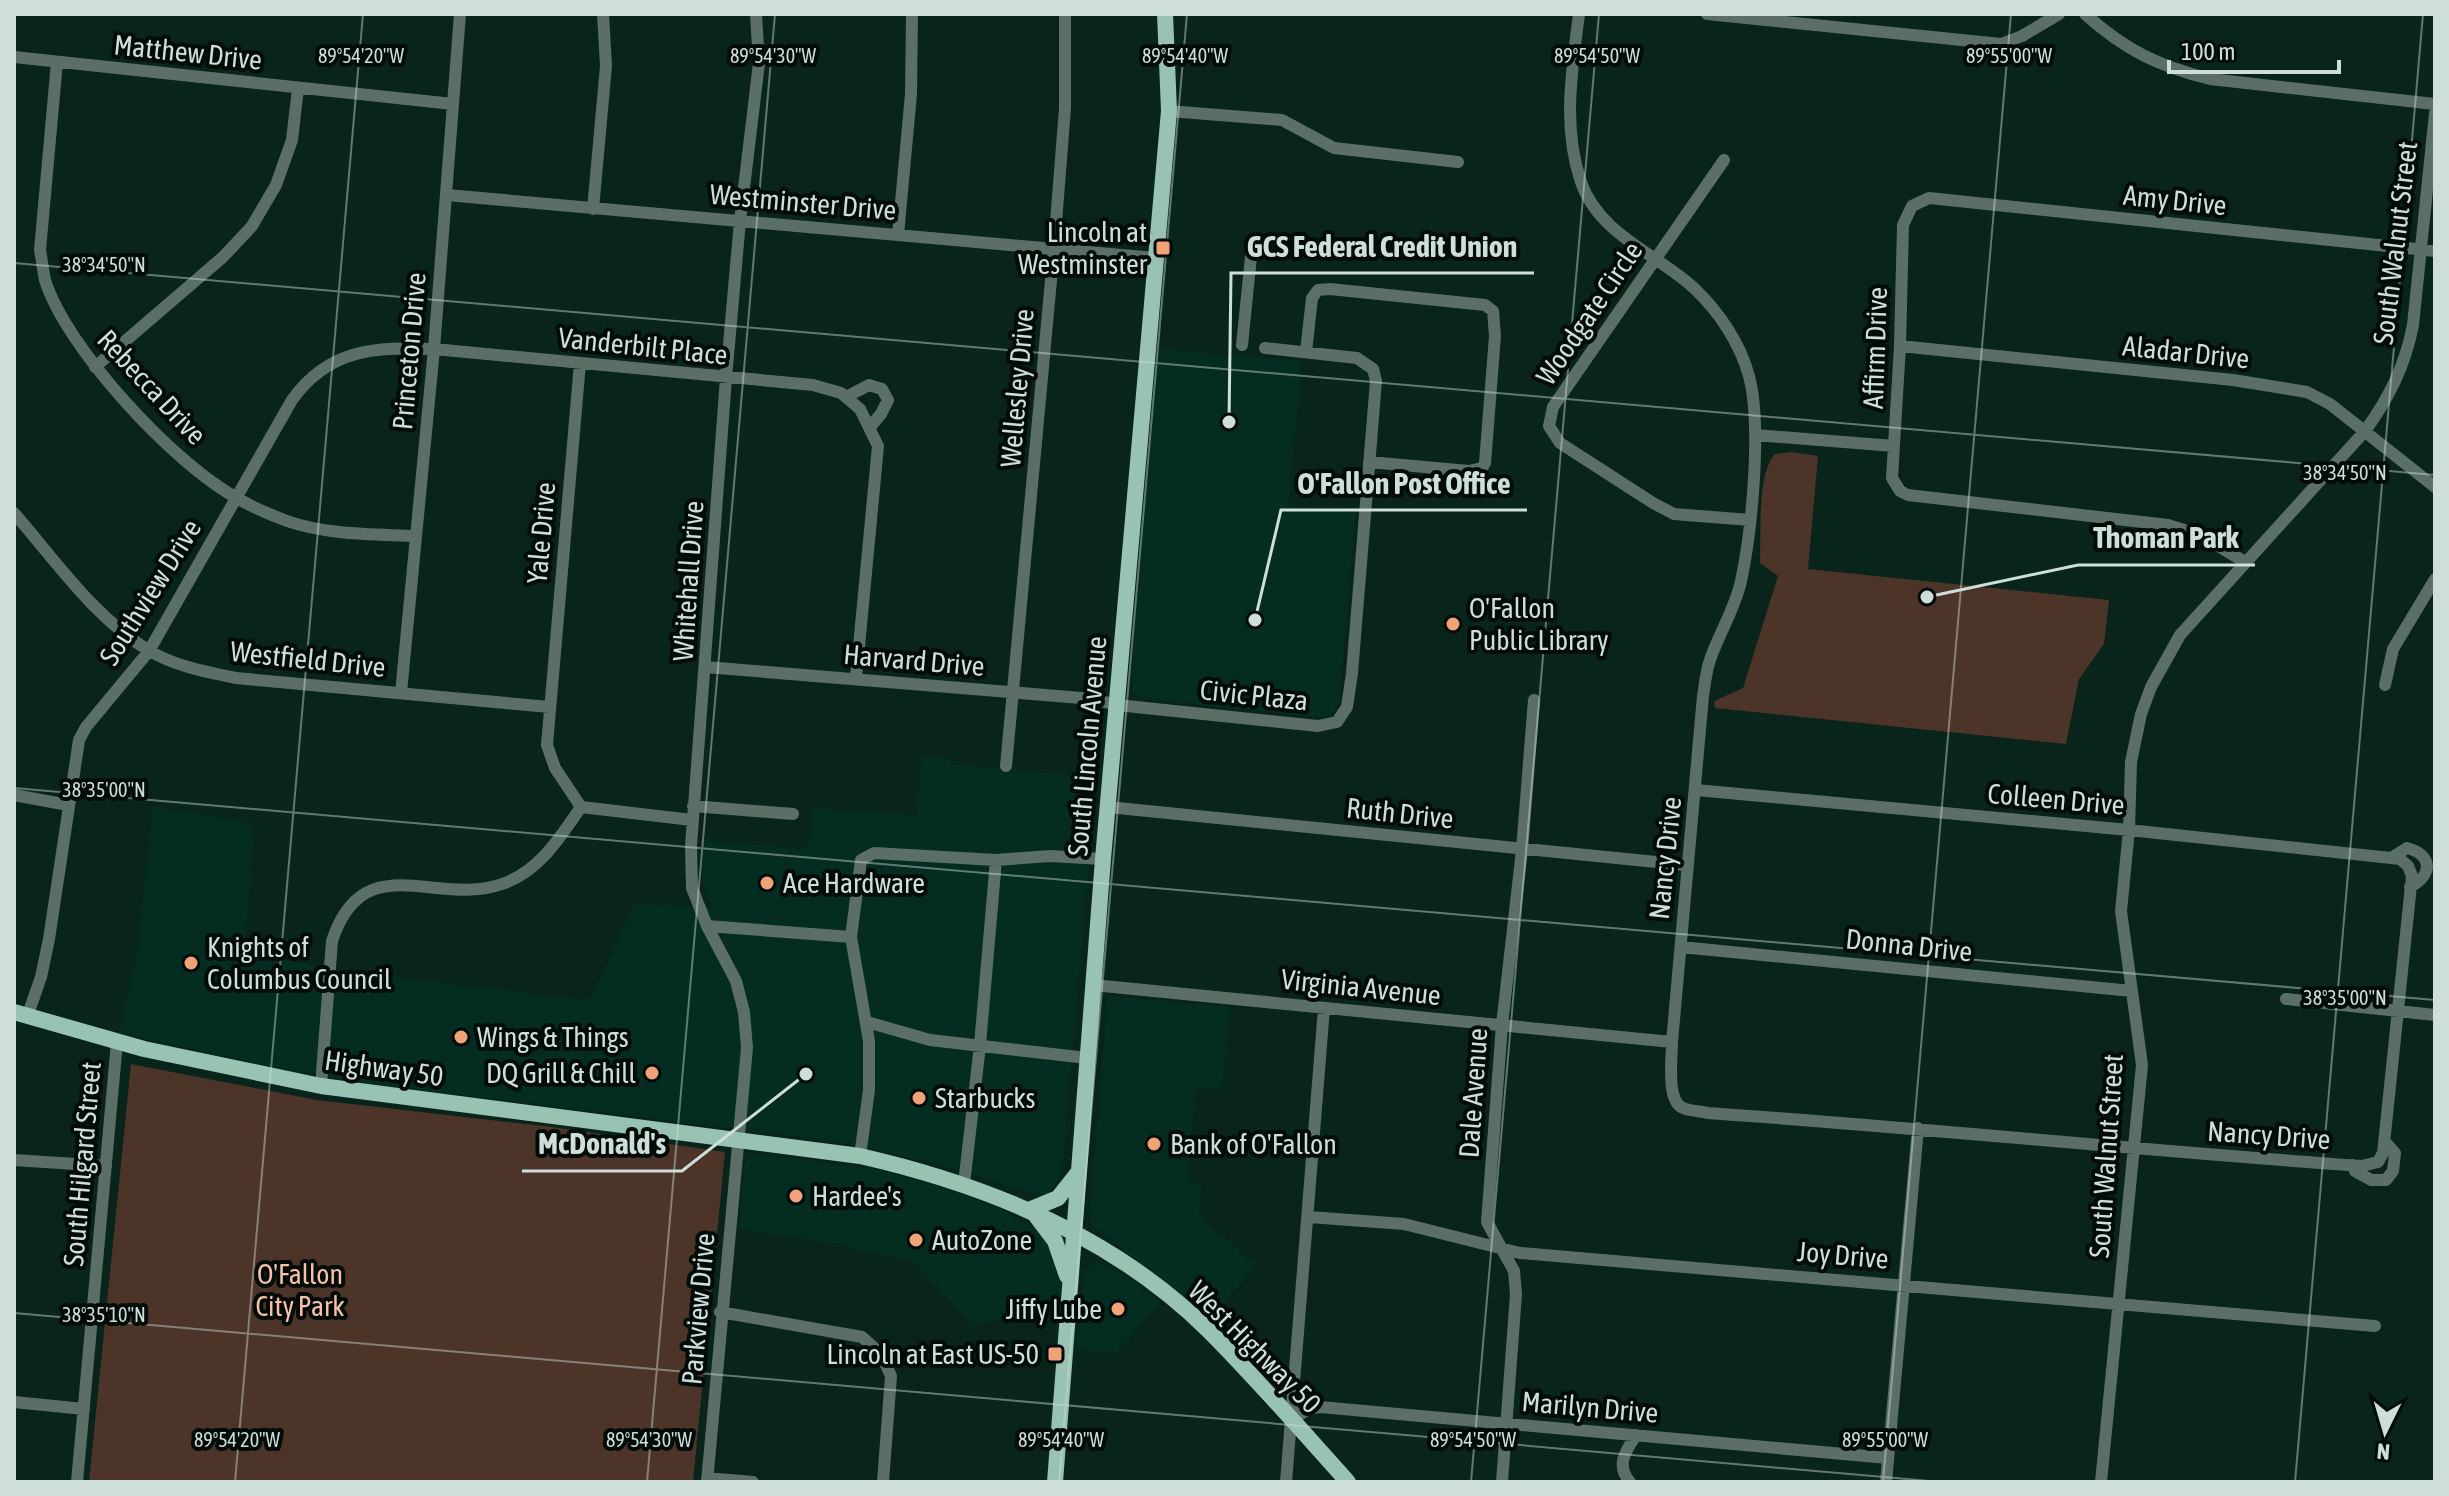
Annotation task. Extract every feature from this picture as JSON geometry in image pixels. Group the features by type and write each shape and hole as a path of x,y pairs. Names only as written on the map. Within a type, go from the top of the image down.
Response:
{"main road":[{"name":"South Lincoln Avenue","path":"1055,1482 1103,859 1169,111 1165,14"},
{"name":"Highway 50","path":"21,1014 117,1042 321,1086 860,1156 964,1184 1029,1210 1075,1233"},
{"path":"1070,1289 1055,1241 1029,1210 1058,1198 1079,1170"},
{"name":"West Highway 50","path":"1075,1233 1173,1299 1207,1330 1348,1482"}],"street":[{"name":"Princeton Drive","path":"401,693 434,349 460,14"},
{"path":"593,209 606,66 603,14"},
{"name":"Whitehall Drive","path":"738,1141 747,1048 744,1012 736,981 707,926 692,888 692,820 726,378 740,221 759,63 756,14"},
{"path":"898,235 911,94 912,14"},
{"name":"Wellesley Drive","path":"1006,766 1065,108 1065,14"},
{"name":"Nancy Drive","path":"1579,14 1569,112 1575,160 1582,185 1610,226 1694,288 1717,313 1736,342 1749,374 1754,404 1750,520 1741,582 1709,661 1703,696 1672,1042 1672,1093 1675,1103 1682,1108 1708,1113 1918,1128 2133,1150 2370,1166 2378,1162 2386,1143 2395,1153 2393,1171 2386,1180 2371,1180 2355,1171 2353,1165"},
{"path":"1707,14 2001,44 2022,36 2059,14"},
{"path":"2085,14 2111,37 2143,57 2174,70 2210,79 2435,104"},
{"name":"Matthew Drive","path":"14,57 453,104"},
{"name":"Rebecca Drive","path":"57,62 40,250 51,293 68,329 95,367 177,455 235,498 288,521 315,527 415,536"},
{"path":"95,367 223,257 252,226 276,185 292,140 298,88"},
{"path":"1169,111 1282,120 1334,148 1458,162"},
{"name":"South Walnut Street","path":"2101,1482 2142,1065 2121,911 2129,830 2131,762 2151,687 2180,635 2365,431 2384,405 2408,352 2435,113"},
{"name":"Woodgate Circle","path":"1724,160 1553,407 1549,426 1560,443 1674,514 1750,520"},
{"name":"Westminster Drive","path":"447,195 1155,258"},
{"name":"Amy Drive","path":"1912,206 1929,198 2435,251"},
{"name":"Affirm Drive","path":"1912,206 1903,225 1892,478 1900,491 1908,495 2168,525 2200,535 2245,562"},
{"path":"1242,345 1252,247"},
{"path":"1265,348 1357,358 1373,369 1376,381 1369,462 1469,471 1482,468 1485,463 1495,336 1493,311 1485,305 1318,290 1312,298 1306,352"},
{"name":"Aladar Drive","path":"1900,346 2233,380 2307,392 2330,404 2435,487"},
{"name":"Vanderbilt Place","path":"434,349 813,385 846,397"},
{"name":"Southview Drive","path":"21,1014 41,977 79,740 86,727 149,651 235,498 304,384 329,364 362,351 434,349"},
{"name":"Yale Drive","path":"549,707 580,363"},
{"path":"856,678 878,446 860,409 846,397 869,385 882,389 888,400 870,427"},
{"path":"1755,435 1894,446"},
{"name":"Civic Plaza","path":"1117,705 1318,726 1337,722 1347,707 1349,696 1369,462"},
{"name":"Westfield Drive","path":"14,513 109,622 149,651 189,668 236,678 549,707"},
{"path":"2385,685 2393,649 2435,579"},
{"name":"Harvard Drive","path":"706,667 1093,699 1117,705"},
{"name":"Dale Avenue","path":"1502,1482 1516,1294 1514,1271 1487,1222 1502,1025 1522,850 1534,700"},
{"path":"549,707 547,745 550,757 567,789 581,807 692,820"},
{"name":"Colleen Drive","path":"1696,790 2129,830 2400,859 2408,866 2412,876 2410,887"},
{"path":"14,795 68,805"},
{"path":"693,806 793,814"},
{"path":"321,1086 332,941 339,922 352,904 378,887 403,885 465,890 505,883 533,867 545,856 581,807"},
{"name":"Ruth Drive","path":"1108,807 1686,865"},
{"path":"2386,1143 2410,887 2422,880 2427,869 2425,858 2418,851 2407,848 2391,858"},
{"path":"860,1156 869,1090 867,1022 851,937 861,860 874,853 996,860 1050,856 1103,859"},
{"path":"964,1184 996,860"},
{"path":"707,926 851,937"},
{"name":"Donna Drive","path":"1681,947 2132,991"},
{"name":"Virginia Avenue","path":"1093,985 1672,1042"},
{"path":"2286,999 2435,1015"},
{"path":"1286,1482 1324,1008"},
{"path":"867,1022 930,1040 1087,1058"},
{"name":"South Hilgard Street","path":"77,1482 117,1042"},
{"path":"1886,1482 1918,1128"},
{"name":"Parkview Drive","path":"707,1480 738,1141"},
{"path":"14,1160 106,1166"},
{"name":"Joy Drive","path":"1309,1217 1404,1224 1520,1253 2375,1326"},
{"path":"720,1312 862,1337 881,1354 891,1376 883,1482"},
{"path":"14,1402 84,1409"},
{"name":"Marilyn Drive","path":"1292,1420 1308,1409 1320,1407 1888,1458"},
{"path":"1630,1482 1624,1475 1621,1459 1636,1435"},
{"path":"707,1480 753,1482"}],"shaded area":[{"path":"1163,349 1302,361 1288,506 1356,512 1339,704 1332,715 1319,717 1142,699 1132,690 1133,639 1157,356"},
{"path":"922,756 950,759 950,764 1096,777 1064,1153 1061,1178 1047,1194 1029,1193 941,1165 813,1138 364,1083 120,1033 137,951 153,806 255,824 244,952 339,970 589,1001 635,903 712,907 703,883 703,840 808,849 812,808 916,815"},
{"path":"1111,996 1231,1007 1222,1088 1196,1089 1187,1182 1202,1183 1199,1215 1256,1265 1208,1322 1163,1280 1091,1225 1107,999"},
{"path":"756,1154 876,1169 944,1188 1001,1209 1038,1230 1048,1243 1062,1280 1059,1311 1037,1310 973,1325 911,1260 847,1248 846,1245 739,1229 745,1162 749,1156"},
{"path":"1095,1262 1121,1273 1161,1302 1115,1354 1076,1350 1085,1271"}],"green space":[{"path":"1791,452 1818,456 1808,569 2109,600 2104,644 2079,679 2066,744 1715,708 1714,701 1743,688 1778,576 1760,563 1763,490 1769,463 1775,454"},
{"name":"O'Fallon City Park","path":"131,1064 317,1100 552,1127 725,1152 693,1482 89,1482"}],"place":[{"name":"Lincoln at Westminster","path":"1163,248"},
{"name":"GCS Federal Credit Union","path":"1229,422"},
{"name":"Thoman Park","path":"1927,597"},
{"name":"O'Fallon Post Office","path":"1255,620"},
{"name":"O'Fallon Public Library","path":"1453,624"},
{"name":"Ace Hardware","path":"767,883"},
{"name":"Knights of Columbus Council","path":"191,963"},
{"name":"Wings & Things","path":"461,1037"},
{"name":"DQ Grill & Chill","path":"652,1073"},
{"name":"McDonald's","path":"806,1074"},
{"name":"Starbucks","path":"919,1098"},
{"name":"Bank of O'Fallon","path":"1154,1144"},
{"name":"Hardee's","path":"796,1196"},
{"name":"AutoZone","path":"916,1240"},
{"name":"Jiffy Lube","path":"1118,1309"},
{"name":"Lincoln at East US-50","path":"1055,1354"}]}
